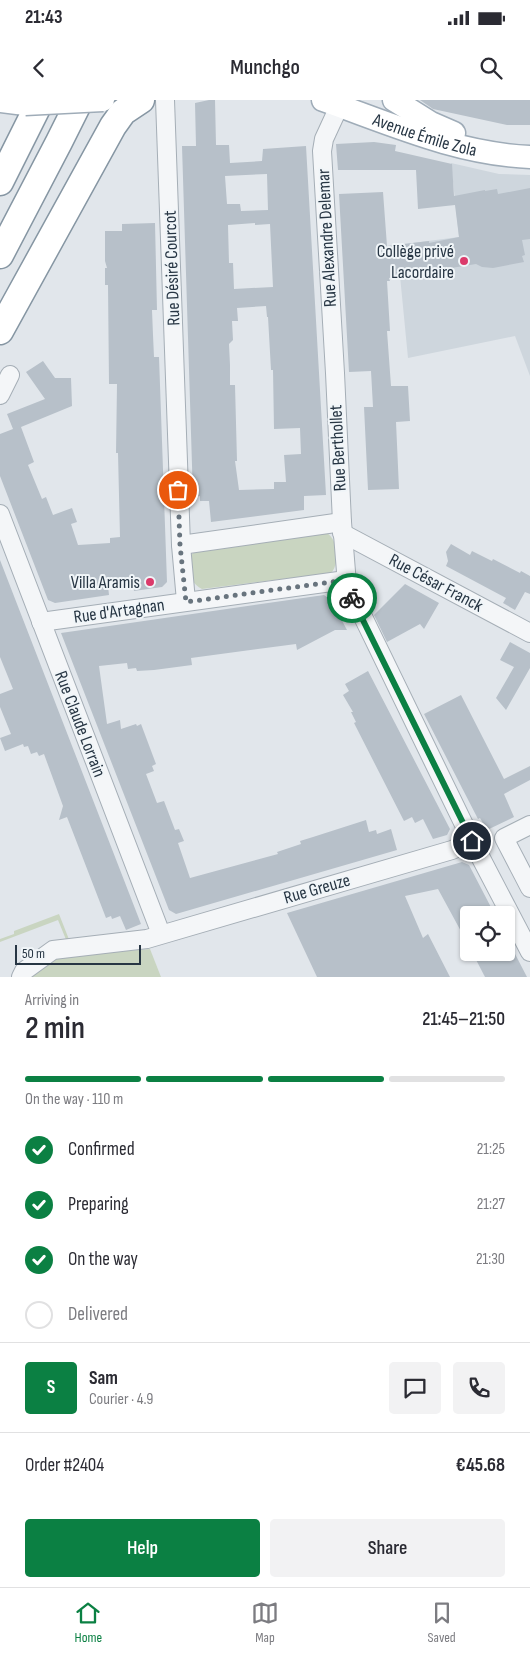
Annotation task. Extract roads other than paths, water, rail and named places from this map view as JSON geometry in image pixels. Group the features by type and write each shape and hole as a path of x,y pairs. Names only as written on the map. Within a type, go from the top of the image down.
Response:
{"highway":[{"path":"0,255 80,100"},
{"path":"0,182 33,102"},
{"path":"0,331 110,132 122,103"}],"main road":[{"path":"0,100 122,103"},
{"name":"Avenue Émile Zola","path":"394,100 431,123 452,133 487,140 530,141"},
{"name":"Avenue Émile Zola","path":"335,102 420,135 463,148 490,154 530,157"}],"street":[{"name":"Rue Désiré Courcot","path":"165,100 180,545 186,602"},
{"name":"Rue Alexandre Delemar","path":"335,102 322,147 335,373"},
{"name":"Rue Berthollet","path":"335,373 342,527 346,580 351,595 472,841 530,952"},
{"path":"0,395 10,375"},
{"name":"Rue Claude Lorrain","path":"0,514 161,934"},
{"path":"180,545 342,527"},
{"name":"Rue César Franck","path":"342,527 530,633"},
{"name":"Rue d'Artagnan","path":"41,622 346,580"},
{"path":"530,825 504,838 530,888"},
{"name":"Rue Greuze","path":"21,977 24,971 53,950 147,940 161,934 452,850 472,841"}],"place":[{"name":"Collège privé Lacordaire","path":"464,261"},
{"name":"Villa Aramis","path":"150,582"}]}
